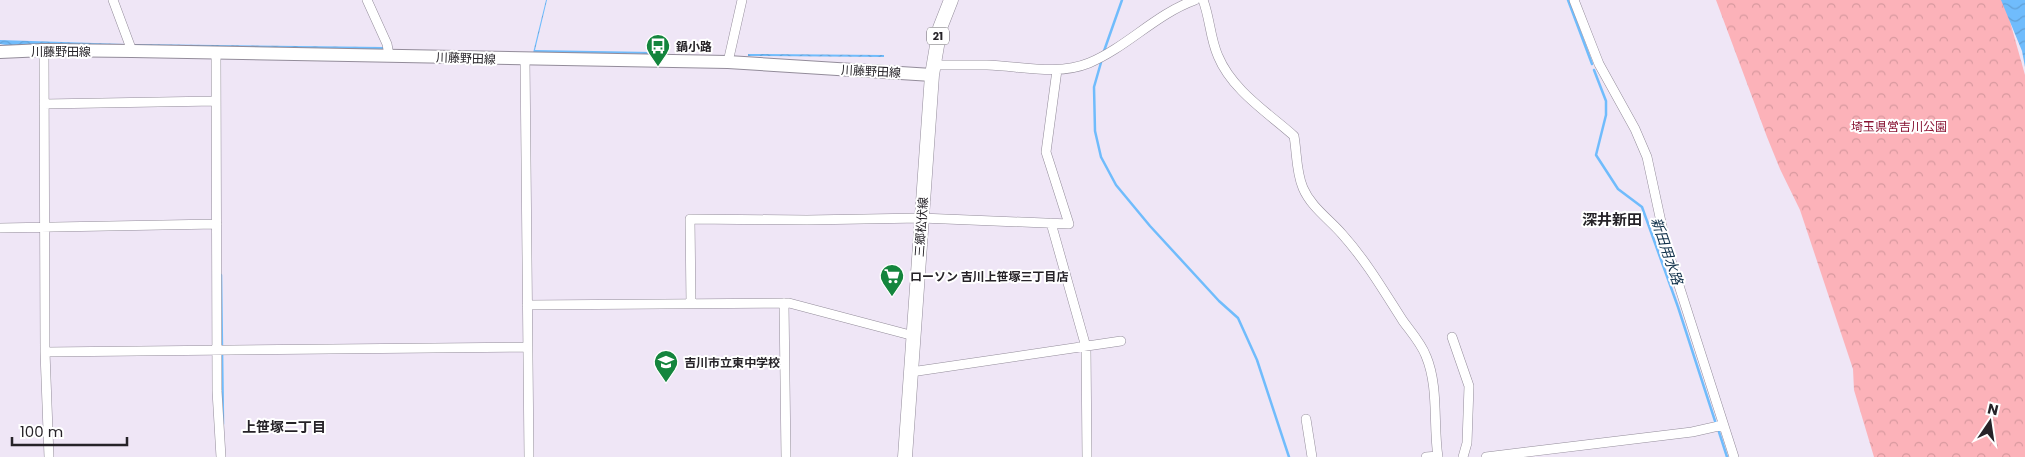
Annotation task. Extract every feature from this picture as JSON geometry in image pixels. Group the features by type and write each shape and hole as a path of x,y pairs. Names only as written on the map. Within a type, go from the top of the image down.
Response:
{"main road":[{"name":"三郷松伏線","path":"906,457 932,70 940,28 951,0"},
{"name":"川藤野田線","path":"0,52 44,50 389,55 525,60 728,62 932,70"}],"street":[{"path":"113,0 132,51"},
{"path":"367,0 387,44 389,55"},
{"path":"728,62 742,0"},
{"path":"932,70 987,65 1057,70 1074,68 1090,63 1107,54 1170,11 1195,0"},
{"path":"1203,0 1211,35 1222,64 1243,92 1294,136 1300,179 1312,204 1341,232 1374,273 1423,350 1430,366 1433,384 1435,439 1438,457 1426,457"},
{"path":"1574,0 1599,64 1635,129 1647,157 1666,245 1734,457"},
{"path":"44,50 45,352 49,457"},
{"path":"216,52 217,349 221,457"},
{"path":"525,60 529,457"},
{"path":"691,304 690,219 807,220 921,218 1069,224 1046,152 1057,70"},
{"path":"44,104 216,101"},
{"path":"0,228 216,224"},
{"path":"1051,224 1086,347 1087,457"},
{"path":"527,306 784,303 799,305 914,336"},
{"path":"784,303 786,457"},
{"path":"1452,337 1469,386 1467,443 1462,457"},
{"path":"912,372 1121,341"},
{"path":"45,352 528,347"},
{"path":"1306,419 1312,457"},
{"path":"1486,457 1692,432 1723,425"}],"green space":[{"name":"埼玉県営吉川公園","path":"1716,0 2004,0 2025,75 2025,457 1874,457 1854,390 1853,369 1800,210 1767,137"}],"water":[{"path":"546,0 535,50 653,52 653,54 533,53"},
{"path":"2001,0 2025,0 2025,67 2022,51"},
{"path":"0,40 125,44 126,46 6,45 0,44"},
{"path":"133,44 383,47 383,50 134,47"},
{"path":"748,54 884,55 884,57 748,56"}],"waterway":[{"path":"1104,51 1122,0"},
{"name":"新田用水路","path":"1568,0 1592,64"},
{"path":"1102,59 1094,87 1095,131 1101,157 1116,185 1150,226 1219,301 1238,318 1257,360 1289,457"},
{"name":"新田用水路","path":"1594,70 1606,101 1606,115 1596,155 1618,189 1642,207 1678,307 1716,424"},
{"path":"221,275 223,424"},
{"name":"新田用水路","path":"1719,432 1727,457"}],"place":[{"name":"鍋小路","path":"658,67"},
{"name":"ローソン 吉川上笹塚三丁目店","path":"892,297"},
{"name":"吉川市立東中学校","path":"666,383"}],"district":[{"name":"深井新田","path":"1612,219"},
{"name":"上笹塚二丁目","path":"284,427"}]}
